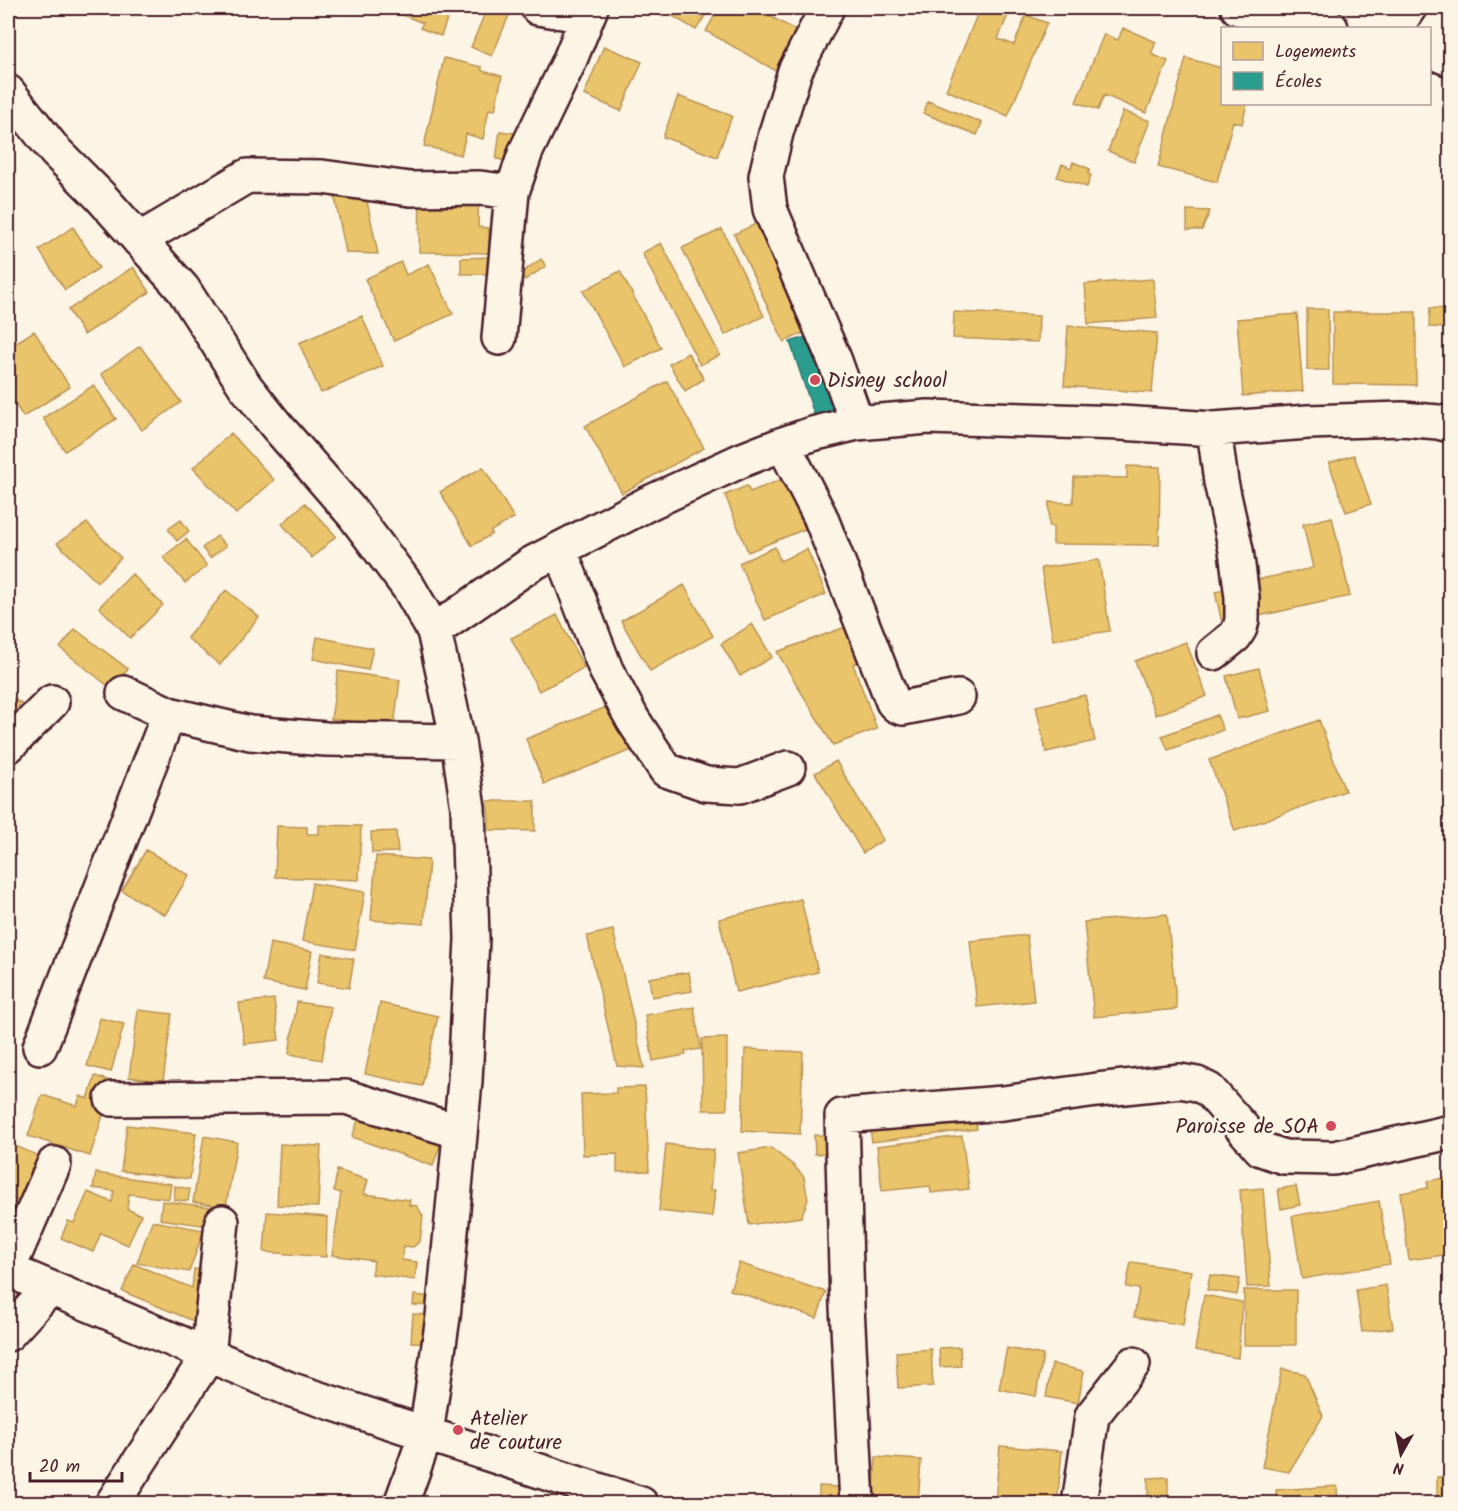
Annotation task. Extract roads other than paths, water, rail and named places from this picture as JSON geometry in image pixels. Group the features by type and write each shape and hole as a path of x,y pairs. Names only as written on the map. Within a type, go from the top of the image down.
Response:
{"street":[{"path":"499,338 512,192 526,151 569,62 589,12 538,8"},
{"path":"827,8 795,71 776,133 766,176 770,209 835,362 857,423"},
{"path":"1238,8 1325,27"},
{"path":"1431,39 1450,11"},
{"path":"1431,51 1450,59"},
{"path":"8,92 55,151 100,196 183,289 245,386 354,515 409,588 434,631 458,741 468,808 472,939 465,1081 443,1317 426,1434 401,1503"},
{"path":"139,240 247,176 322,177 410,189 480,188 512,192"},
{"path":"434,631 531,564 649,503 742,460 783,444 857,423 928,417 1121,423 1214,429 1308,422 1402,419 1450,425"},
{"path":"1214,429 1221,482 1236,550 1242,597 1240,628 1235,636 1214,653"},
{"path":"783,444 820,516 893,702 903,708 958,697"},
{"path":"560,550 606,670 633,720 666,770 706,784 740,786 788,768"},
{"path":"124,693 169,714 250,733 326,740 458,741"},
{"path":"8,746 52,702"},
{"path":"40,1047 169,714"},
{"path":"857,1503 847,1306 842,1116 1003,1103 1180,1081 1197,1084 1209,1090 1261,1149 1284,1157 1334,1158 1450,1132"},
{"path":"112,1099 346,1097 460,1132"},
{"path":"54,1164 8,1270 289,1389 641,1503"},
{"path":"112,1503 208,1356 222,1222"},
{"path":"8,1334 50,1288"},
{"path":"1079,1503 1092,1416 1133,1364"}],"place":[{"name":"Disney school","path":"815,380"},
{"name":"Paroisse de SOA","path":"1331,1126"},
{"name":"Atelier de couture","path":"458,1430"}]}
